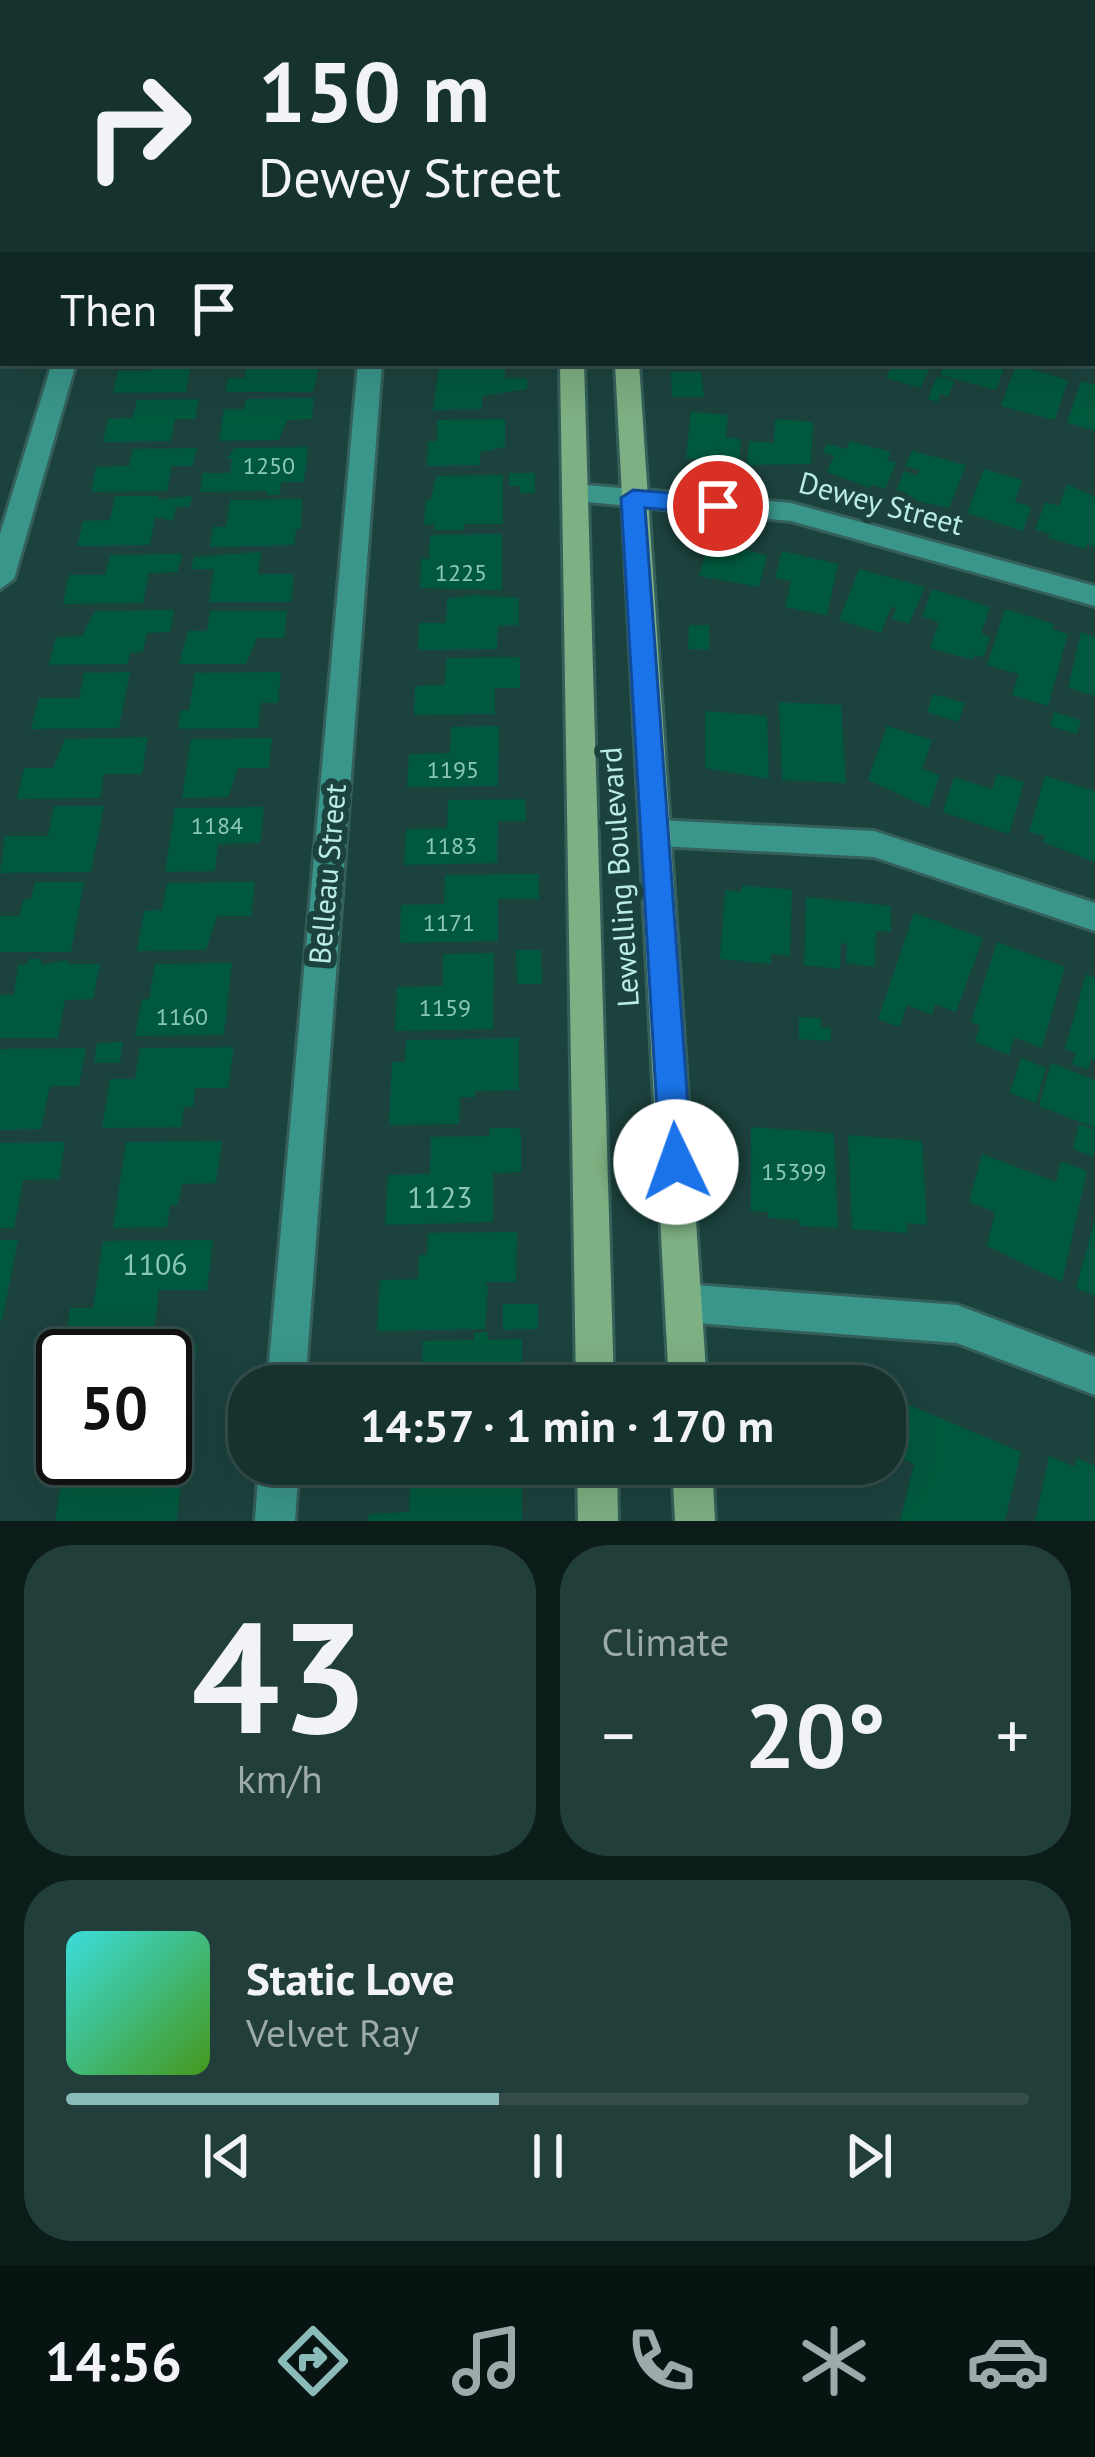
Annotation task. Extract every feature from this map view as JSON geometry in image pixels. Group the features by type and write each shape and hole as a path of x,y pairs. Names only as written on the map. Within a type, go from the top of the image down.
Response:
{"main road":[{"name":"Lewelling Boulevard","path":"572,366 595,1365"},
{"name":"Lewelling Boulevard","path":"627,366 687,1365"},
{"path":"597,1485 598,1521"},
{"path":"693,1485 695,1521"}],"street":[{"path":"0,579 63,366"},
{"name":"Belleau Street","path":"288,1365 370,366"},
{"name":"Dewey Street","path":"575,493 791,512 1095,596"},
{"path":"658,833 874,844 1095,917"},
{"path":"684,1303 957,1324 1095,1376"},
{"path":"275,1521 278,1485"}],"building":[{"path":"152,366 207,366 190,368 186,392 113,393 118,371 151,371"},
{"path":"246,366 319,366 313,392 226,392 228,378 244,378"},
{"path":"505,366 505,378 527,378 527,389 482,396 482,409 433,410 439,367"},
{"path":"892,366 931,366 921,388 886,378"},
{"path":"944,366 1005,366 996,390 940,375"},
{"path":"1016,366 1068,380 1055,420 1001,406"},
{"path":"671,372 701,372 704,397 672,397"},
{"path":"937,376 955,381 948,396 940,394 938,402 928,399"},
{"path":"1081,381 1095,385 1095,431 1067,423"},
{"path":"314,398 312,419 287,420 279,440 219,441 224,409 244,409 246,399"},
{"path":"199,399 195,419 175,419 171,441 103,442 108,419 133,418 137,400"},
{"path":"691,412 728,415 726,438 741,439 739,464 686,458"},
{"path":"505,419 505,447 480,452 480,465 427,466 428,441 437,441 437,420"},
{"path":"775,419 813,422 811,464 747,465 749,441 774,443"},
{"path":"850,441 891,452 887,460 896,463 885,489 827,472 834,456 823,452 827,444 847,449"},
{"path":"308,447 304,482 281,482 280,495 200,492 203,473 230,473 232,459 227,459 234,448"},
{"path":"197,448 193,466 172,466 167,491 91,492 96,467 129,466 133,449"},
{"path":"912,451 966,465 949,508 894,496 904,471 917,475 920,470 905,466"},
{"path":"984,469 1022,480 1015,502 1031,507 1023,531 967,513"},
{"path":"509,473 535,473 535,493 520,493 520,486 509,486"},
{"path":"503,475 503,524 464,524 464,530 434,530 434,524 424,525 426,500 431,500 436,476"},
{"path":"1067,484 1095,497 1095,547 1087,544 1086,549 1035,530 1045,502 1059,506"},
{"path":"115,496 159,496 158,500 192,496 190,507 176,507 173,521 155,517 150,545 77,546 83,521 110,520"},
{"path":"302,499 301,529 296,529 294,545 210,547 213,527 226,527 230,500"},
{"path":"502,534 502,590 420,588 421,559 429,559 430,535"},
{"path":"725,543 767,556 759,587 699,576 708,545 724,548"},
{"path":"782,551 838,564 827,615 785,607 791,581 775,578"},
{"path":"261,552 258,574 294,574 291,602 209,602 214,569 191,569 194,557"},
{"path":"182,554 178,572 149,573 143,603 63,604 69,575 105,575 110,555"},
{"path":"859,569 925,587 909,624 892,619 896,608 891,607 881,633 839,620"},
{"path":"932,589 990,607 981,634 990,637 984,657 974,655 973,660 930,648 939,622 922,617"},
{"path":"475,595 519,598 519,625 498,626 497,649 418,650 419,623 446,623 447,599"},
{"path":"1005,609 1054,624 1052,629 1068,634 1048,706 1012,695 1019,674 987,665"},
{"path":"174,610 170,632 147,633 143,652 130,653 128,664 49,665 56,637 82,636 95,611"},
{"path":"210,611 287,611 284,638 257,638 246,664 179,664 188,631 207,631"},
{"path":"689,625 709,625 709,650 688,649"},
{"path":"1081,632 1095,637 1095,696 1068,688"},
{"path":"520,657 520,688 495,688 495,714 414,715 415,686 445,685 446,658"},
{"path":"130,672 119,728 31,729 39,698 79,698 84,673"},
{"path":"281,672 278,703 261,703 258,728 178,729 181,710 189,710 195,673"},
{"path":"933,694 965,703 958,722 927,712"},
{"path":"779,702 841,705 846,783 782,780"},
{"path":"705,711 767,716 769,779 705,768"},
{"path":"1054,712 1081,720 1077,734 1050,726"},
{"path":"499,726 498,786 407,787 409,754 450,753 451,727"},
{"path":"887,726 932,740 922,769 940,775 929,808 868,780"},
{"path":"148,737 142,774 104,774 100,798 17,799 24,768 53,768 65,739"},
{"path":"272,738 269,768 238,768 228,797 182,798 191,739"},
{"path":"997,774 1024,782 1009,834 943,812 954,777 992,789"},
{"path":"1045,776 1095,791 1095,862 1029,832"},
{"path":"525,799 526,821 498,821 497,863 404,865 406,829 447,828 448,800"},
{"path":"54,806 104,806 91,872 0,873 5,836 48,836"},
{"path":"264,807 260,843 218,844 215,871 165,872 175,808"},
{"path":"539,874 539,899 498,899 498,941 400,943 401,905 444,904 445,875"},
{"path":"35,882 84,882 71,952 0,952 0,916 19,916 23,900 31,899"},
{"path":"255,882 251,916 217,916 206,950 137,951 144,911 162,910 167,883"},
{"path":"742,885 792,890 790,956 771,954 771,964 720,959 725,890 741,892"},
{"path":"806,897 891,906 891,932 876,931 875,967 846,963 847,944 841,943 840,969 804,965"},
{"path":"914,913 983,938 956,1012 935,1004 932,1015 907,1005 899,1027 878,1019"},
{"path":"997,942 1065,967 1042,1048 1014,1037 1010,1055 975,1042 980,1025 971,1022"},
{"path":"516,950 541,950 542,984 517,984"},
{"path":"494,953 493,1029 395,1031 397,987 443,986 443,954"},
{"path":"29,959 41,959 41,965 68,960 67,964 100,964 93,999 65,1000 58,1038 0,1038 0,995 14,995 18,965 28,964"},
{"path":"232,963 224,1035 135,1036 155,964"},
{"path":"1086,974 1095,978 1095,1060 1091,1059 1088,1070 1072,1064 1076,1053 1065,1049"},
{"path":"799,1017 821,1018 821,1027 831,1028 831,1041 799,1039"},
{"path":"519,1038 519,1090 475,1091 475,1097 460,1097 459,1124 389,1125 392,1062 405,1062 406,1040"},
{"path":"123,1042 120,1063 94,1063 97,1043"},
{"path":"234,1047 228,1088 195,1088 193,1107 184,1107 181,1127 102,1128 110,1079 135,1079 140,1048"},
{"path":"86,1048 79,1086 50,1086 41,1129 0,1130 0,1049"},
{"path":"1021,1058 1046,1068 1036,1103 1010,1093"},
{"path":"1051,1063 1095,1080 1095,1128 1039,1106"},
{"path":"1079,1124 1095,1130 1094,1157 1073,1149"},
{"path":"751,1127 834,1133 838,1228 799,1226 799,1220 768,1218 768,1212 751,1211"},
{"path":"489,1128 519,1128 521,1137 521,1172 493,1173 493,1222 385,1225 388,1175 430,1174 431,1137 489,1136"},
{"path":"848,1135 922,1141 927,1225 907,1223 908,1233 852,1229"},
{"path":"222,1141 216,1183 182,1184 178,1205 170,1205 167,1227 113,1228 126,1142"},
{"path":"65,1142 59,1179 23,1180 14,1228 0,1228 0,1143"},
{"path":"982,1154 1056,1182 1061,1161 1087,1171 1062,1282 987,1246 995,1212 969,1202"},
{"path":"1095,1219 1095,1296 1076,1288"},
{"path":"517,1232 516,1282 484,1282 488,1286 485,1329 377,1331 380,1280 418,1279 419,1255 427,1255 428,1233"},
{"path":"0,1240 18,1240 2,1321 0,1321"},
{"path":"213,1240 207,1290 159,1290 154,1329 67,1329 70,1308 93,1308 103,1241"},
{"path":"503,1304 538,1304 538,1329 503,1330"},
{"path":"487,1332 488,1340 522,1339 522,1365 422,1365 423,1341 474,1340 474,1333"},
{"path":"192,1344 197,1344 192,1388"},
{"path":"906,1404 1021,1452 1005,1521 900,1521 914,1464 906,1460"},
{"path":"1049,1456 1075,1467 1077,1458 1095,1466 1095,1521 1035,1521"},
{"path":"61,1485 181,1485 177,1521 55,1521"},
{"path":"410,1485 522,1485 522,1521 368,1521 369,1514 409,1512"}],"route":[{"path":"676,1162 633,498 718,506"}]}
